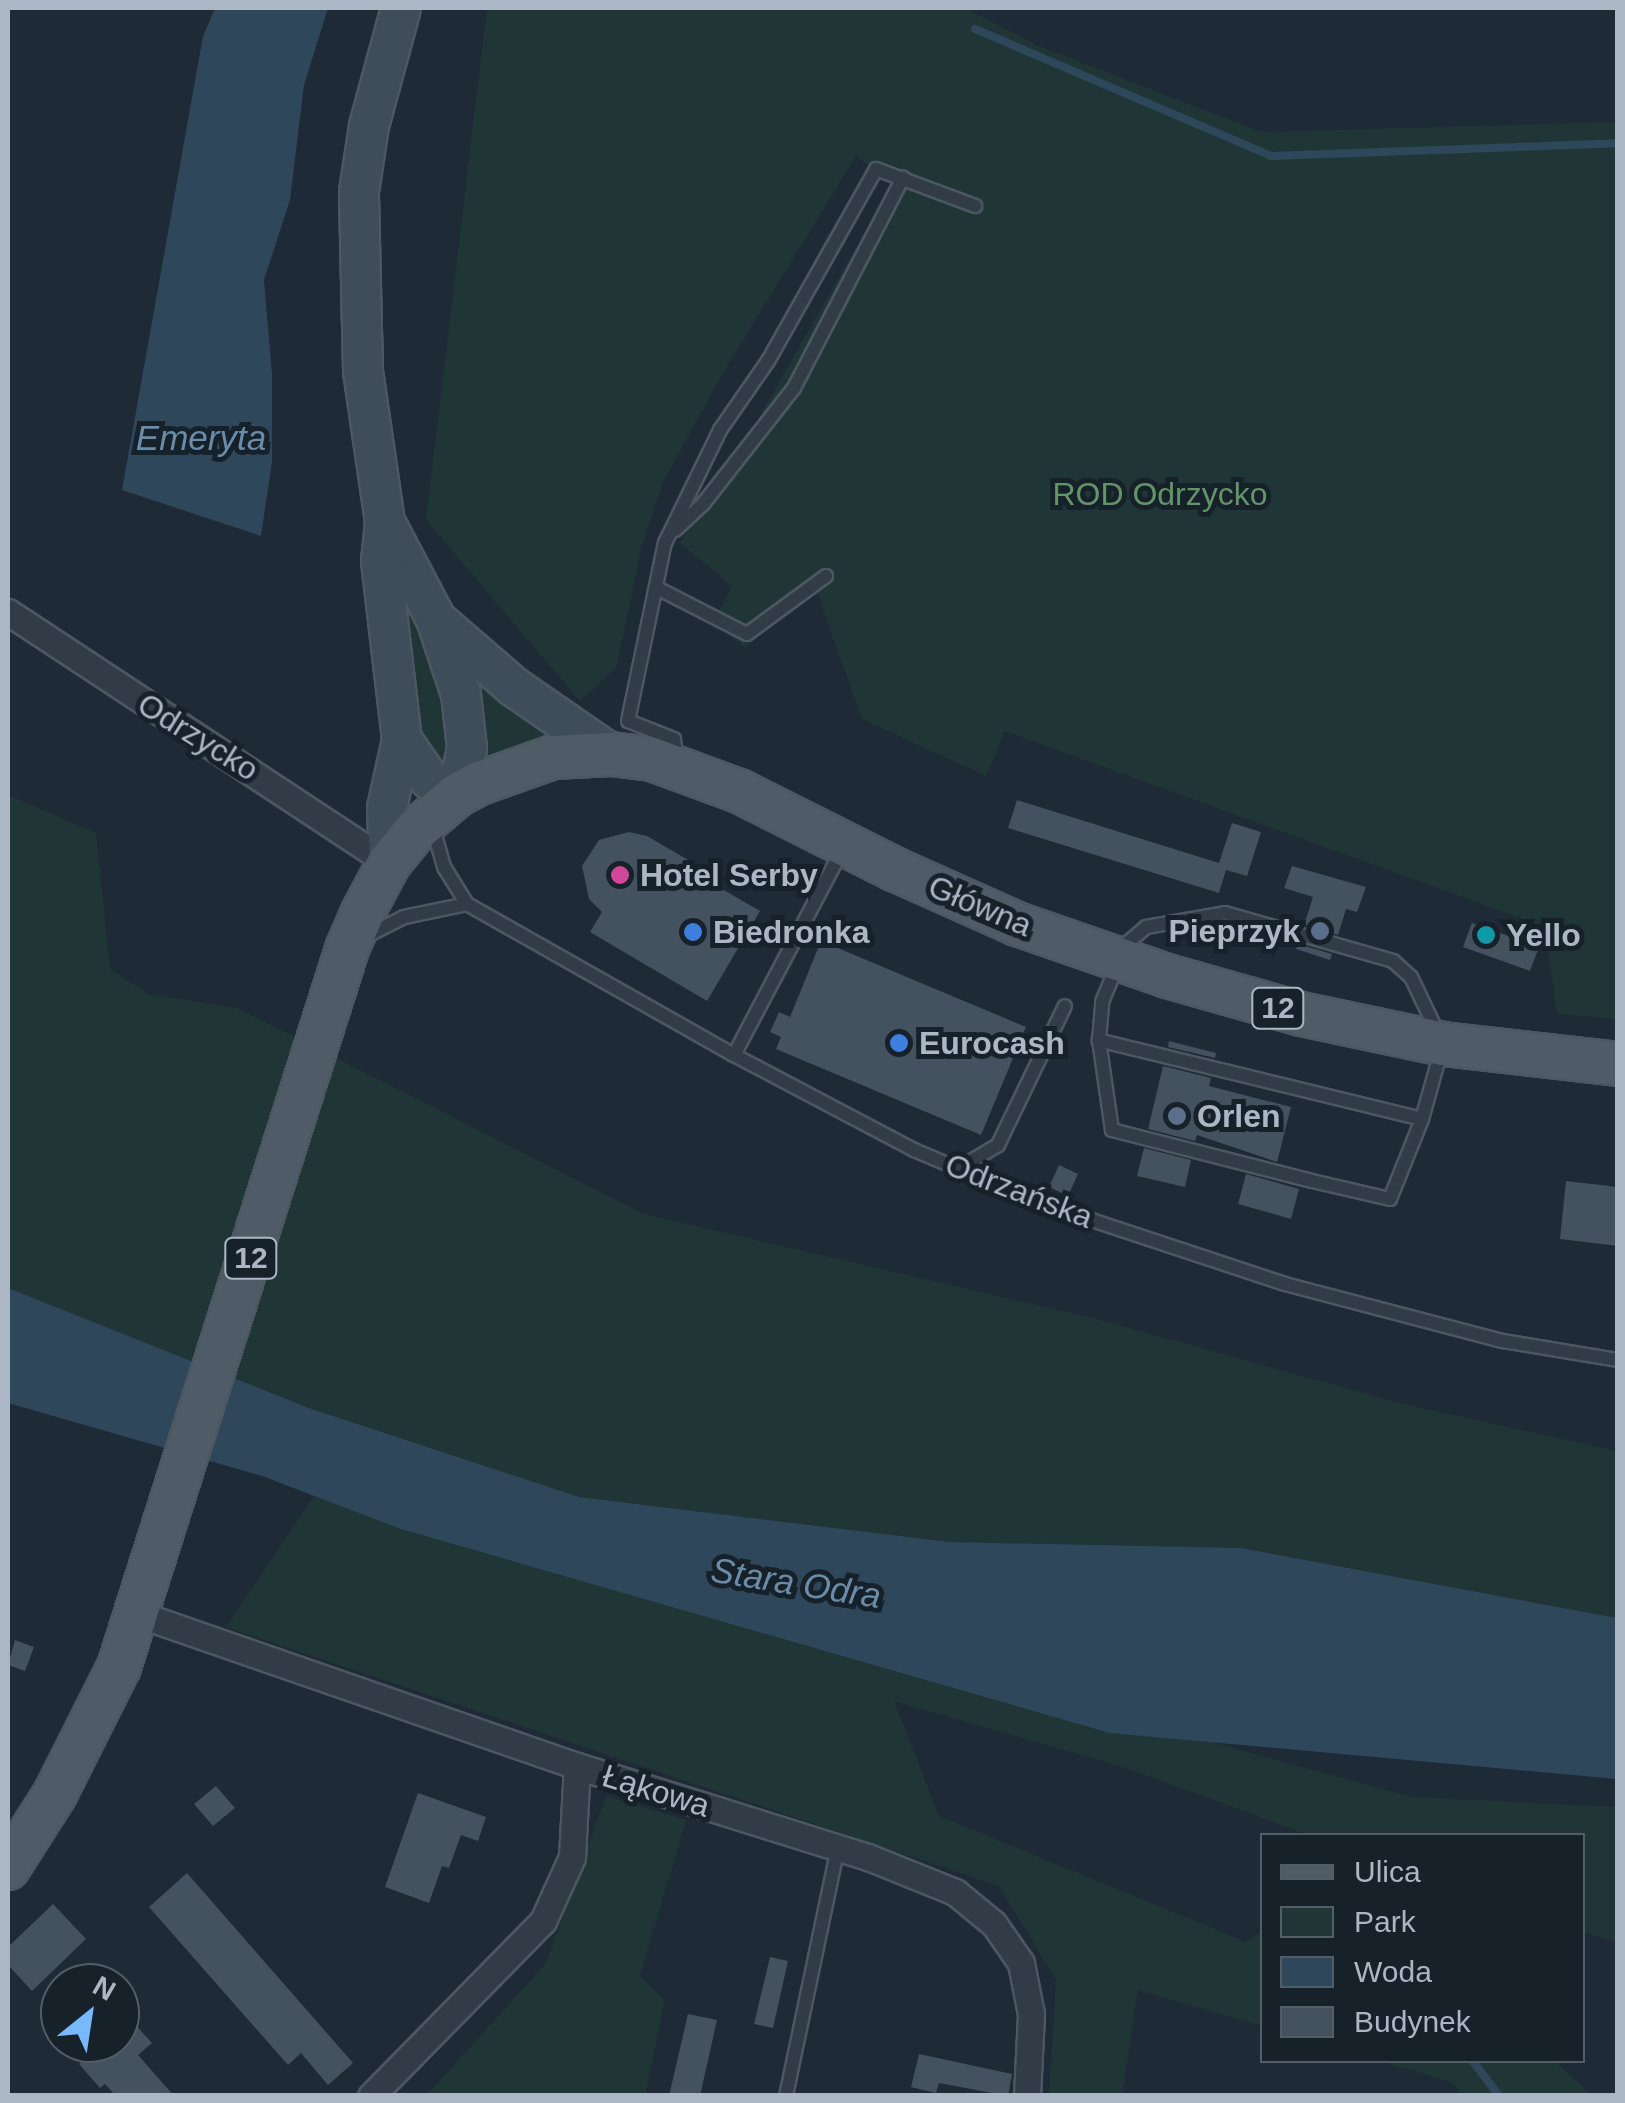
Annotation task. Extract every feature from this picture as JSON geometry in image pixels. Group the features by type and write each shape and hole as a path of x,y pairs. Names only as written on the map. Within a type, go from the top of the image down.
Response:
{"main road":[{"path":"389,863 387,808 402,740 381,560 386,522 362,372 359,192 369,126 401,8"},
{"path":"386,522 436,618 462,694 468,748 444,806"},
{"path":"436,618 514,688 612,754"},
{"path":"402,740 444,806"},
{"name":"Główna","path":"389,863 444,806 529,762 612,754 678,766 739,791 844,845 1017,924 1117,960 1301,1014 1443,1044 1618,1064"},
{"name":"12","path":"8,1868 87,1736 138,1614 347,949 389,863"}],"street":[{"name":"Odrzycko","path":"8,612 389,863"},
{"name":"Łąkowa","path":"138,1614 577,1766 838,1848 955,1892 1008,1941 1028,1990 1032,2041 1026,2096"},
{"path":"371,2096 543,1921 572,1857 577,1766"}],"lane":[{"path":"678,766 674,739 628,721 670,534 720,430 768,361 876,170 975,206"},
{"path":"670,534 704,504 794,388 902,178"},
{"path":"657,588 746,634 826,576"},
{"path":"347,949 404,917 467,904 444,868 444,806"},
{"path":"734,1056 844,845"},
{"name":"Odrzańska","path":"467,904 734,1056 958,1169 1034,1201 1302,1288 1504,1341 1618,1360"},
{"path":"1225,913 1394,962 1412,978 1443,1044 1422,1120 1390,1200 1112,1130 1098,1040 1102,1002 1117,960 1126,944 1146,927 1225,913"},
{"path":"958,1169 998,1146 1066,1006"},
{"path":"1098,1040 1422,1120"},
{"path":"786,2096 838,1848"}],"green space":[{"name":"ROD Odrzycko","path":"487,8 965,8 1036,45 1261,132 1617,122 1617,1019 1557,1014 1545,927 1005,731 986,776 862,719 816,590 745,648 714,621 732,586 680,543 757,421 893,182 856,156 723,373 663,482 642,545 616,668 580,701 426,520"},
{"path":"396,554 454,723 446,775 417,733"},
{"path":"470,661 566,734 482,756"},
{"path":"8,795 96,833 110,969 148,994 237,1008 644,1214 1097,1319 1399,1403 1617,1451 1617,1618 1241,1548 950,1542 579,1497 310,1408 8,1288"},
{"path":"321,1486 1101,1712 1412,1797 1617,1807 1617,1942 1585,1933 1585,1833 1304,1833 1126,1768 894,1701 939,1816 1246,1942 1260,1932 1260,2025 1138,1990 1122,2095 1049,2095 1056,1980 999,1886 226,1627"},
{"path":"606,1796 686,1820 640,1976 665,2000 645,2095 426,2096 546,1963"},
{"path":"1386,2063 1557,2063 1591,2095 1463,2095 1452,2082"}],"water":[{"name":"Emeryta","path":"215,8 328,8 304,85 290,200 264,280 272,374 272,462 261,536 122,490 203,36"},
{"name":"Stara Odra","path":"8,1288 309,1408 579,1497 950,1542 1241,1548 1617,1618 1617,1779 1110,1733 401,1529 262,1476 8,1403"}],"building":[{"path":"1017,800 1219,863 1232,823 1261,832 1247,876 1226,870 1219,893 1008,828"},
{"path":"629,832 647,836 707,871 703,878 760,911 707,1001 590,932 602,912 589,899 582,866 599,840"},
{"path":"1292,866 1366,887 1357,912 1346,909 1338,935 1304,925 1313,897 1284,888"},
{"name":"Yello","path":"1472,923 1539,947 1530,971 1463,947"},
{"name":"Eurocash","path":"821,941 1026,1027 981,1135 776,1049 781,1037 770,1032 779,1012 790,1017"},
{"path":"1298,944 1332,954 1330,960 1296,949"},
{"path":"1169,1041 1216,1053 1215,1058 1168,1047"},
{"path":"1163,1066 1211,1078 1209,1086 1291,1107 1277,1162 1197,1135 1195,1141 1148,1129"},
{"path":"1144,1148 1191,1160 1185,1187 1137,1176"},
{"path":"1059,1165 1078,1174 1068,1196 1049,1187"},
{"path":"1246,1174 1299,1189 1291,1219 1238,1204"},
{"path":"1566,1181 1618,1187 1618,1246 1560,1239"},
{"path":"15,1640 34,1647 25,1671 8,1665"},
{"path":"216,1786 235,1808 213,1826 194,1804"},
{"path":"418,1793 486,1817 478,1841 461,1835 449,1868 442,1866 429,1903 385,1887"},
{"path":"187,1873 353,2063 328,2085 301,2053 288,2065 149,1907"},
{"path":"53,1904 86,1939 61,1963 40,1963 40,1983 32,1991 8,1965 8,1947"},
{"path":"770,1957 788,1961 773,2028 754,2024"},
{"path":"688,2014 717,2020 700,2096 669,2096"},
{"path":"140,2030 152,2043 140,2053"},
{"path":"919,2054 1012,2074 1008,2096 939,2083 936,2093 911,2087"},
{"path":"140,2057 174,2096 116,2096 105,2084 100,2088 79,2064 140,2063"}],"waterway":[{"path":"975,29 1271,156 1618,143"},
{"path":"1474,2063 1499,2096"}],"place":[{"name":"Hotel Serby","path":"620,875"},
{"name":"Pieprzyk","path":"1320,931"},
{"name":"Biedronka","path":"693,932"},
{"name":"Yello","path":"1486,935"},
{"name":"Eurocash","path":"899,1043"},
{"name":"Orlen","path":"1177,1116"}]}
